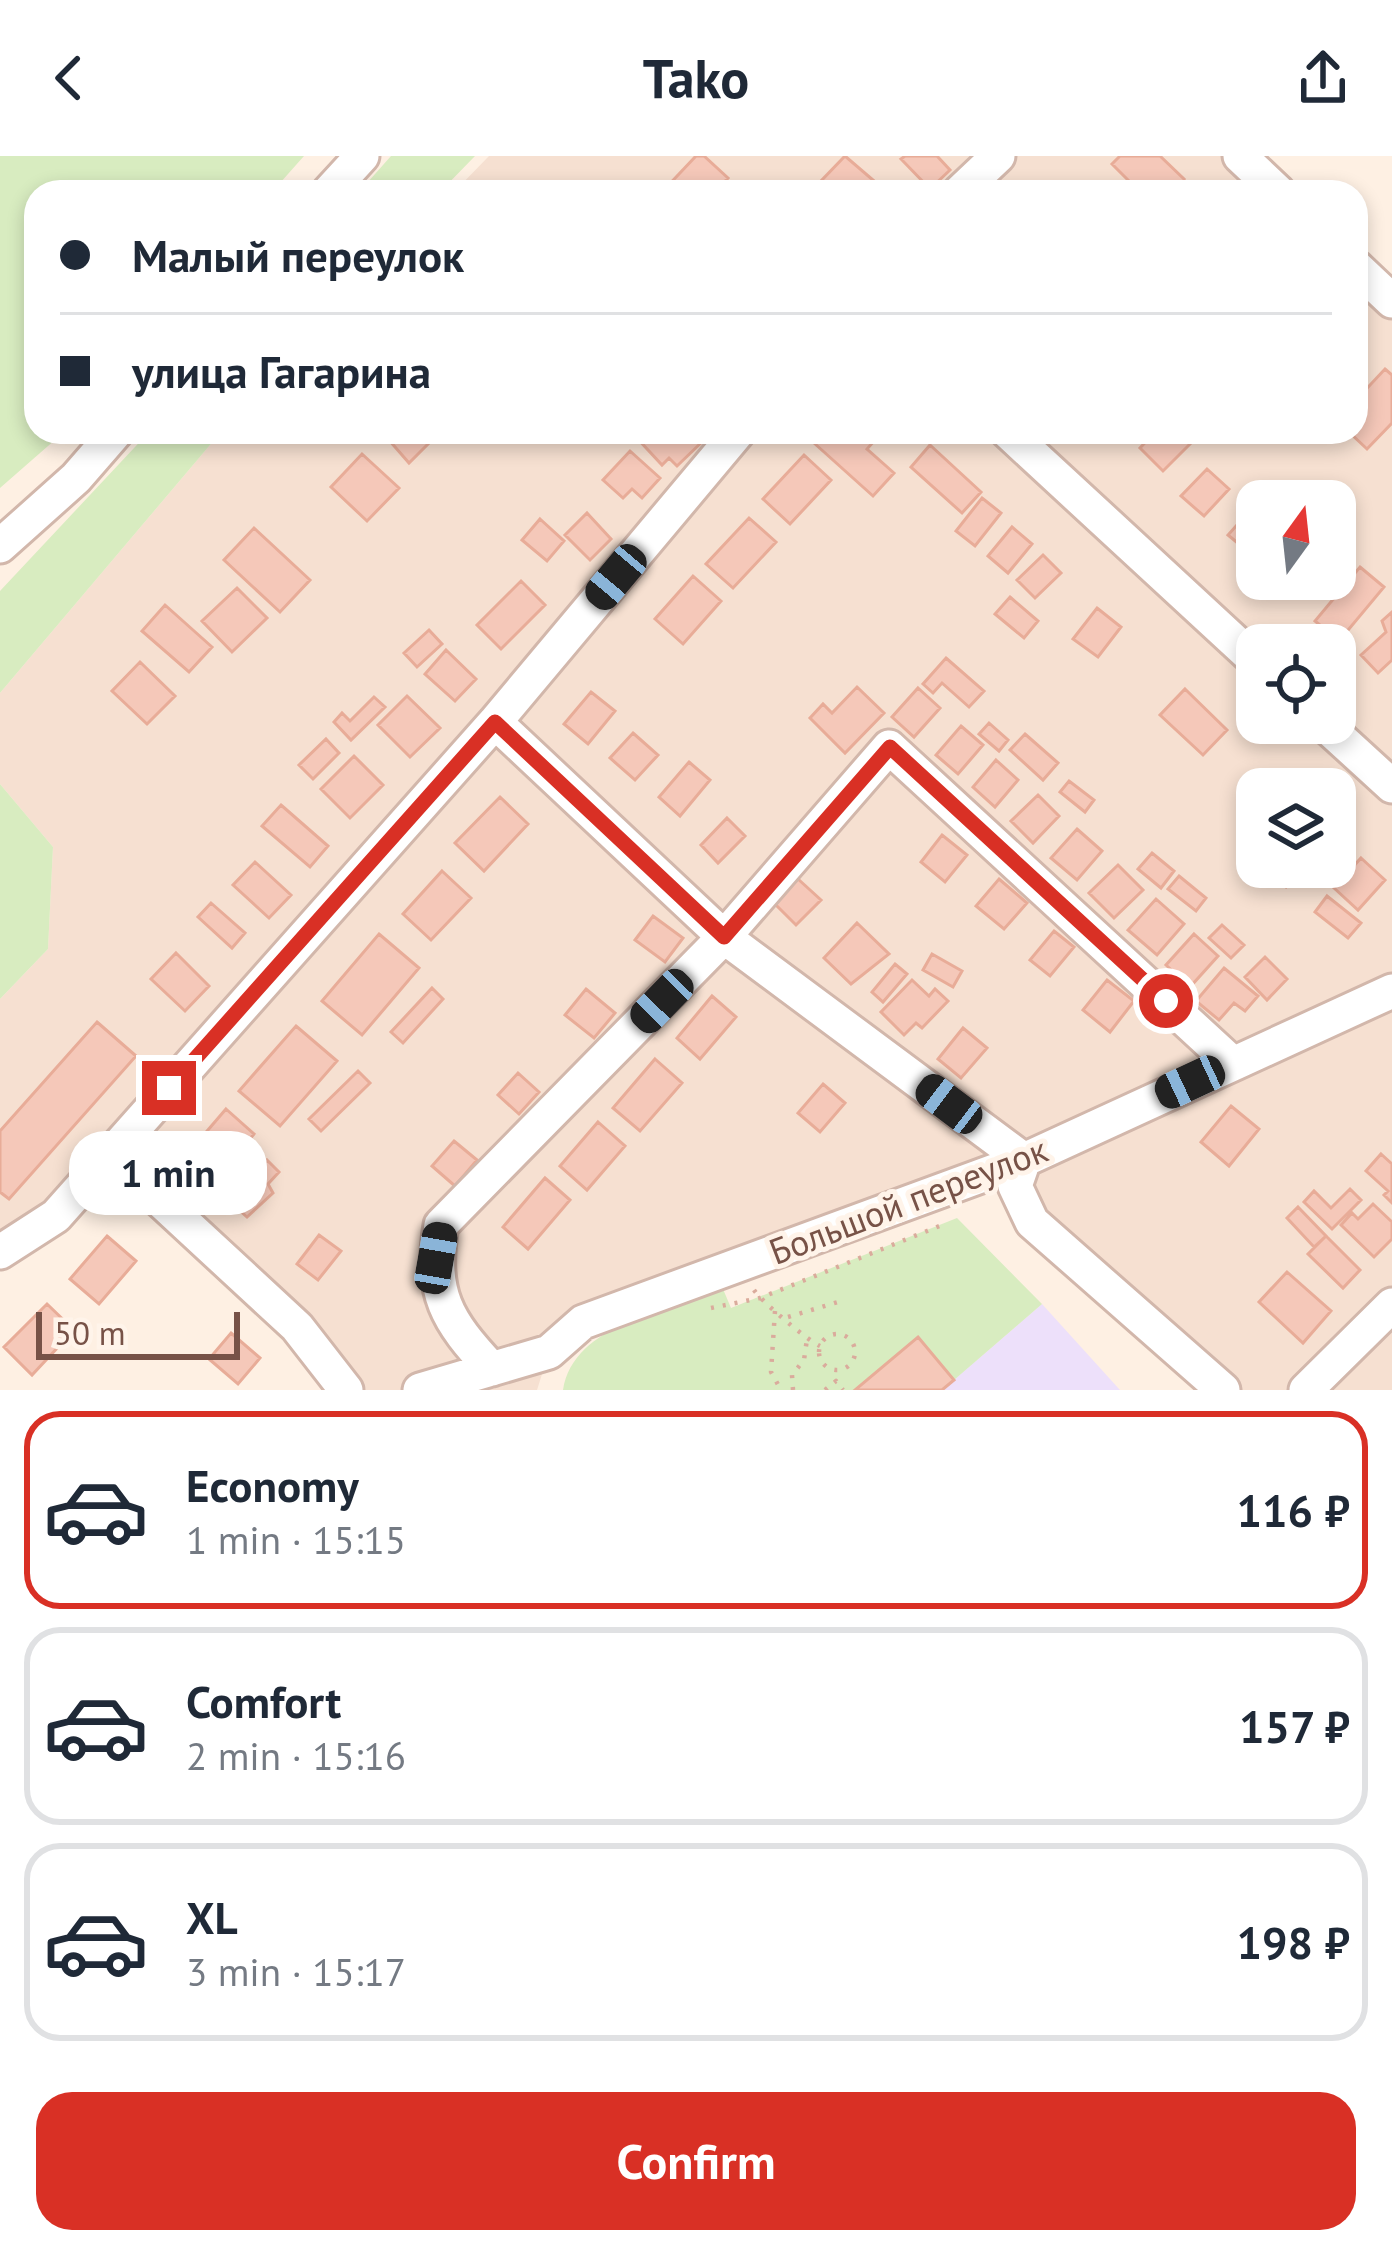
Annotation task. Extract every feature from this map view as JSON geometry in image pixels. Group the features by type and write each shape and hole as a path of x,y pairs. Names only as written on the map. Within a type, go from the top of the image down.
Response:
{"street":[{"path":"340,180 362,156"},
{"path":"973,180 998,156"},
{"path":"1240,156 1265,180"},
{"path":"1368,278 1392,301"},
{"path":"0,546 104,444"},
{"path":"0,1252 56,1216 495,722 728,444"},
{"path":"1021,444 1236,643"},
{"path":"495,722 724,937 1024,1160 1015,1186 1032,1222 1223,1390"},
{"path":"1346,744 1392,786"},
{"path":"492,1369 457,1332 436,1283 441,1226 724,937 890,747 1232,1063"},
{"name":"Большой переулок","path":"420,1390 550,1352 583,1322 1024,1160 1392,991"},
{"path":"110,1154 297,1328 346,1390"},
{"path":"1306,1390 1392,1305"},
{"path":"538,1390 550,1352"}],"path":[{"path":"707,1308 730,1308 760,1298 957,1218"},
{"path":"738,1265 760,1298 820,1346 824,1363 839,1370"},
{"path":"788,1317 838,1302"},
{"path":"775,1312 771,1372 781,1390"},
{"path":"820,1346 832,1334 849,1338 855,1354 824,1390"},
{"path":"793,1390 792,1375 804,1360 807,1339"},
{"path":"836,1381 843,1390"}],"shaded area":[{"path":"489,156 1240,156 1265,180 466,180"},
{"path":"1368,278 1392,301 1392,1390 1223,1390 1051,1243 1017,1172 549,1352 537,1390 346,1390 110,1155 0,1252 0,999 48,949 53,847 0,784 0,693 211,444 1368,444"},
{"path":"1042,1304 1120,1390 942,1390"}],"green space":[{"path":"0,156 304,156 283,180 24,180 24,444 50,444 0,488"},
{"path":"391,156 475,156 452,180 370,180"},
{"path":"138,444 211,444 0,693 0,591"},
{"path":"0,784 53,847 48,949 0,999"},
{"path":"957,1218 1042,1304 954,1380 918,1338 855,1390 563,1390 585,1349 626,1323 723,1289 731,1308"}],"building":[{"path":"696,156 704,156 728,178 726,180 673,180"},
{"path":"845,156 873,180 822,180"},
{"path":"937,156 950,170 939,180 921,180 901,159"},
{"path":"1120,156 1160,156 1184,179 1128,180 1112,164"},
{"path":"1385,369 1392,375 1392,423 1367,449 1362,444 1368,444 1368,387"},
{"path":"392,444 428,444 409,463"},
{"path":"642,444 700,444 677,466 669,458 662,465"},
{"path":"815,444 871,444 867,449 894,473 873,496"},
{"path":"1144,444 1190,444 1163,471 1140,448"},
{"path":"930,445 981,492 962,513 911,467"},
{"path":"630,451 660,478 642,498 632,489 623,498 603,480"},
{"path":"362,454 399,488 367,521 331,487"},
{"path":"804,455 831,480 790,524 763,499"},
{"path":"1207,469 1229,489 1204,516 1181,496"},
{"path":"982,498 1001,513 975,546 956,531"},
{"path":"587,513 611,539 590,560 565,535"},
{"path":"749,518 776,542 733,588 706,564"},
{"path":"540,519 564,541 547,561 522,540"},
{"path":"1012,527 1032,544 1008,573 988,556"},
{"path":"254,528 310,580 280,612 224,560"},
{"path":"1043,555 1061,573 1035,598 1017,580"},
{"path":"1360,567 1384,587 1353,624 1319,624 1315,621 1332,600 1356,600"},
{"path":"693,576 721,601 683,644 655,619"},
{"path":"521,581 545,605 501,649 477,625"},
{"path":"237,588 267,618 232,652 202,621"},
{"path":"1010,597 1038,621 1024,638 995,614"},
{"path":"165,605 212,647 189,672 142,631"},
{"path":"1097,608 1121,627 1098,657 1073,639"},
{"path":"1392,612 1392,660 1378,673 1361,655 1386,632 1382,621"},
{"path":"429,630 442,644 417,667 404,653"},
{"path":"446,650 476,679 455,701 425,674"},
{"path":"946,658 984,691 969,707 942,683 933,693 923,684"},
{"path":"140,662 175,696 147,724 112,691"},
{"path":"857,687 884,713 845,753 810,718 823,704 832,713"},
{"path":"918,688 940,708 914,737 892,717"},
{"path":"1185,689 1227,730 1203,755 1160,715"},
{"path":"591,692 615,711 588,744 564,724"},
{"path":"407,696 440,728 410,757 378,725"},
{"path":"374,697 385,707 351,740 334,722 342,713 350,721"},
{"path":"989,723 1008,740 999,751 979,734"},
{"path":"961,726 983,745 958,774 936,755"},
{"path":"633,733 658,755 635,780 610,758"},
{"path":"1025,734 1058,763 1043,780 1010,750"},
{"path":"326,739 339,753 313,779 299,765"},
{"path":"354,756 383,785 350,818 321,789"},
{"path":"996,760 1018,780 995,807 973,787"},
{"path":"689,762 710,780 680,816 659,797"},
{"path":"1069,781 1094,800 1085,812 1060,792"},
{"path":"1038,795 1059,816 1033,843 1011,821"},
{"path":"500,797 528,824 484,871 455,843"},
{"path":"281,805 328,846 310,867 262,826"},
{"path":"727,818 745,836 718,863 701,845"},
{"path":"1077,829 1102,851 1077,880 1051,858"},
{"path":"942,835 967,855 945,882 921,862"},
{"path":"1152,853 1174,871 1161,888 1138,869"},
{"path":"1361,858 1385,880 1358,910 1334,888 1356,888 1356,864"},
{"path":"255,862 291,895 269,918 233,885"},
{"path":"1118,865 1143,890 1114,918 1089,893"},
{"path":"442,871 471,898 431,940 403,914"},
{"path":"1179,876 1206,898 1196,911 1168,889"},
{"path":"798,879 821,900 796,925 774,903"},
{"path":"999,879 1027,903 1004,929 976,906"},
{"path":"1327,896 1361,923 1348,938 1315,912"},
{"path":"1156,899 1184,924 1157,955 1128,930"},
{"path":"211,903 245,933 232,948 198,917"},
{"path":"653,916 683,938 665,962 635,940"},
{"path":"857,923 889,954 851,984 824,958"},
{"path":"1222,925 1244,945 1231,958 1209,938"},
{"path":"1054,931 1074,947 1050,976 1030,960"},
{"path":"379,934 419,968 362,1035 322,1001"},
{"path":"1194,934 1218,956 1190,987 1166,965"},
{"path":"176,953 209,986 185,1011 151,979"},
{"path":"932,954 962,971 953,987 923,970"},
{"path":"1265,957 1287,979 1267,1000 1245,977"},
{"path":"895,964 907,974 883,1002 872,992"},
{"path":"1224,968 1258,996 1245,1011 1234,1003 1219,1020 1196,1001"},
{"path":"912,980 929,996 935,989 948,1001 922,1028 916,1023 904,1035 881,1012"},
{"path":"1107,980 1134,1001 1110,1032 1083,1010"},
{"path":"432,988 443,999 403,1043 391,1032"},
{"path":"586,989 615,1013 594,1038 565,1015"},
{"path":"712,996 736,1017 700,1059 677,1038"},
{"path":"97,1022 136,1056 9,1199 0,1192 0,1131"},
{"path":"296,1026 337,1061 280,1126 239,1091"},
{"path":"963,1028 987,1048 961,1078 938,1059"},
{"path":"655,1059 682,1083 640,1131 613,1108"},
{"path":"358,1071 370,1083 321,1131 309,1119"},
{"path":"518,1073 539,1092 519,1114 498,1095"},
{"path":"823,1084 845,1103 820,1132 798,1113"},
{"path":"1231,1106 1259,1129 1229,1166 1201,1142"},
{"path":"226,1109 254,1134 212,1184 183,1159"},
{"path":"598,1122 625,1146 587,1190 560,1166"},
{"path":"454,1141 477,1160 455,1186 432,1166"},
{"path":"1381,1154 1392,1164 1392,1203 1384,1195 1388,1191 1366,1171"},
{"path":"267,1160 279,1172 268,1184 273,1193 247,1217 229,1201"},
{"path":"545,1178 570,1200 528,1249 503,1227"},
{"path":"1350,1189 1361,1200 1332,1229 1304,1202 1314,1191 1331,1208"},
{"path":"1373,1204 1392,1222 1392,1239 1374,1257 1341,1225 1352,1213 1358,1219"},
{"path":"1298,1207 1326,1236 1314,1247 1287,1218"},
{"path":"319,1235 341,1251 318,1280 297,1264"},
{"path":"107,1236 136,1261 99,1304 70,1279"},
{"path":"1326,1236 1360,1270 1343,1288 1308,1254"},
{"path":"1287,1272 1331,1311 1303,1343 1259,1302"},
{"path":"47,1304 74,1330 32,1375 4,1347"},
{"path":"231,1333 260,1358 238,1384 209,1359"},
{"path":"918,1337 954,1380 942,1390 855,1390"}],"route":[{"path":"169,1088 495,722 724,937 890,747 1166,1001"}]}
